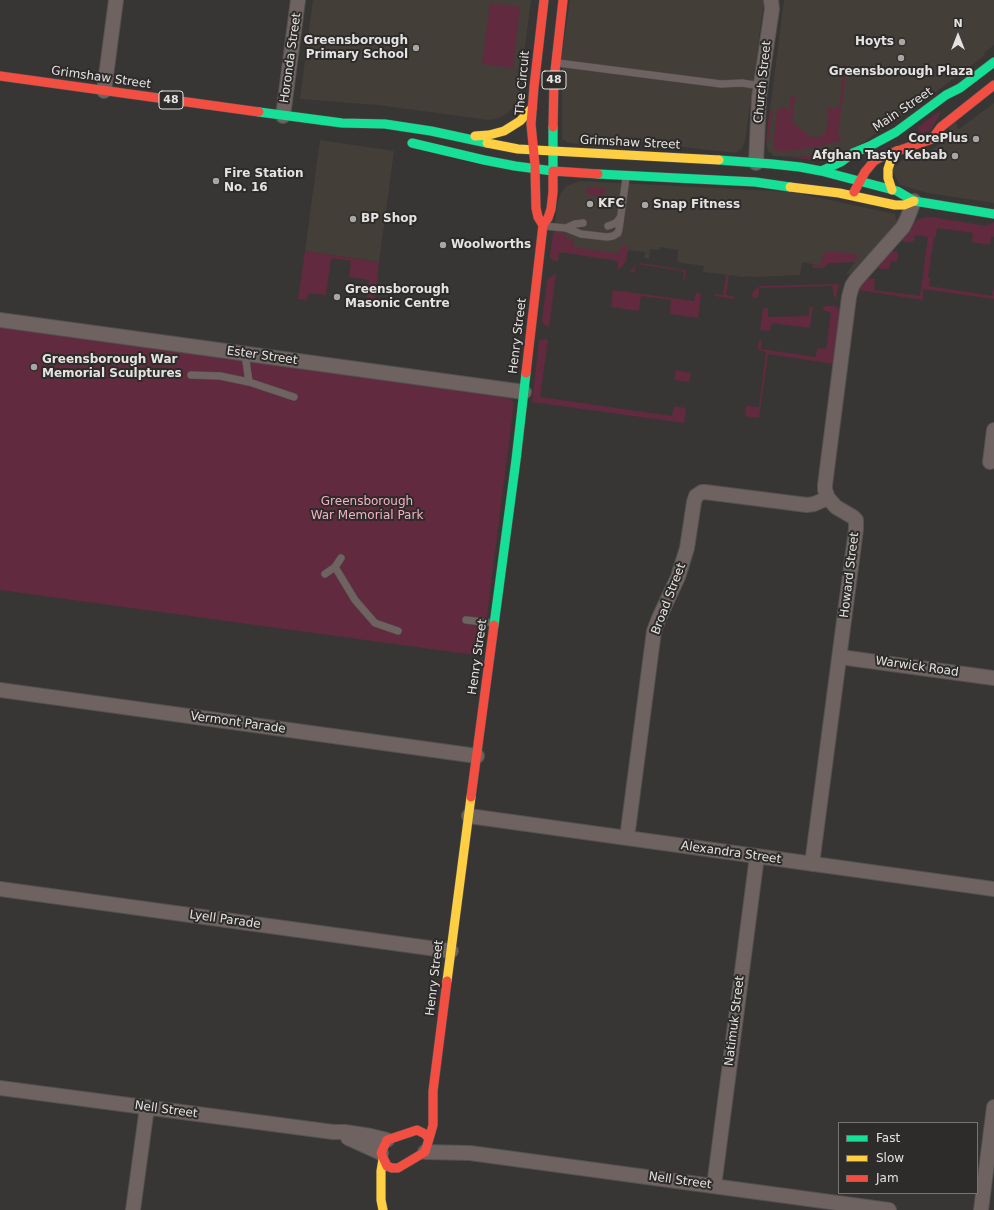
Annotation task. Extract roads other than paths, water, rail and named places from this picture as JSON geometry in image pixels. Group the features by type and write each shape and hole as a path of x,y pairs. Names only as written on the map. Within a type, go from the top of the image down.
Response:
{"main road":[{"name":"The Circuit","path":"535,169 531,131 532,108 544,0"},
{"name":"48","path":"553,171 555,63 563,0"},
{"name":"Main Street","path":"821,171 841,162 853,153 888,136 919,116 946,95 960,88 994,62"},
{"name":"Grimshaw Street","path":"0,76 283,116 342,123 385,124 431,131 533,151 684,158 756,173 816,189 852,195 895,205 904,205 914,202 994,214"},
{"path":"940,127 994,85"},
{"path":"852,195 874,161 880,157 930,140 936,135 952,97 960,88"},
{"path":"458,137 489,135 504,131 520,121 532,108"},
{"path":"919,116 915,122 915,132 922,138 930,140"},
{"name":"Grimshaw Street","path":"342,123 376,134"},
{"name":"Grimshaw Street","path":"404,141 515,166 553,171 627,176 756,173 788,166 821,171 892,190 902,193 914,202"},
{"path":"892,190 888,178 888,169 891,160 897,151"},
{"name":"Henry Street","path":"535,169 537,213 543,225"},
{"name":"Henry Street","path":"428,1144 433,1125 433,1091 468,816 495,623 543,225 548,218 551,209 553,171"},
{"name":"Henry Street","path":"417,1130 426,1115 433,1091"},
{"path":"383,1210 381,1200 381,1171 384,1151 398,1136 417,1130 422,1132 428,1144 404,1166 398,1168 387,1166 384,1151"},
{"path":"396,1179 398,1168"}],"street":[{"path":"104,91 116,0"},
{"name":"Horonda Street","path":"283,116 298,0"},
{"name":"Church Street","path":"756,173 761,86 773,3"},
{"path":"828,498 825,490 825,484 851,288 856,280 903,227 914,202"},
{"name":"Ester Street","path":"0,320 524,392"},
{"path":"990,462 994,430"},
{"name":"Broad Street","path":"627,838 654,632 678,577 683,561 687,548 696,496 702,492 705,492 807,505 814,504 828,498"},
{"name":"Howard Street","path":"812,864 840,657 856,524 856,520 853,517 836,507 828,498"},
{"name":"Warwick Road","path":"840,657 994,678"},
{"name":"Vermont Parade","path":"0,690 477,756"},
{"name":"Alexandra Street","path":"468,816 994,889"},
{"name":"Natimuk Street","path":"714,1186 757,856"},
{"name":"Lyell Parade","path":"0,889 451,951"},
{"name":"Nell Street","path":"0,1088 333,1132 384,1151"},
{"path":"133,1210 147,1107"},
{"path":"980,1210 994,1107"},
{"name":"Nell Street","path":"428,1144 470,1152 889,1210"}],"lane":[{"path":"555,63 716,84 742,83 761,86"},
{"path":"543,225 566,228 581,234 612,237 618,231 627,176"},
{"path":"608,226 618,222 621,216"},
{"path":"566,228 582,223"},
{"path":"245,354 249,382"},
{"path":"191,374 220,376 249,382 294,397"},
{"path":"325,574 335,567 341,558"},
{"path":"335,567 355,600 375,623 398,631"},
{"path":"466,620 495,623"}],"place":[{"name":"Hoyts","path":"902,42"},
{"name":"Greensborough Primary School","path":"416,48"},
{"name":"Greensborough Plaza","path":"901,58"},
{"name":"CorePlus","path":"976,139"},
{"name":"Afghan Tasty Kebab","path":"955,156"},
{"name":"Fire Station No. 16","path":"216,181"},
{"name":"KFC","path":"590,204"},
{"name":"Snap Fitness","path":"645,205"},
{"name":"BP Shop","path":"353,219"},
{"name":"Woolworths","path":"443,245"},
{"name":"Greensborough Masonic Centre","path":"337,297"},
{"name":"Greensborough War Memorial Sculptures","path":"34,367"}],"park label":[{"name":"Greensborough War Memorial Park","path":"367,509"}]}
